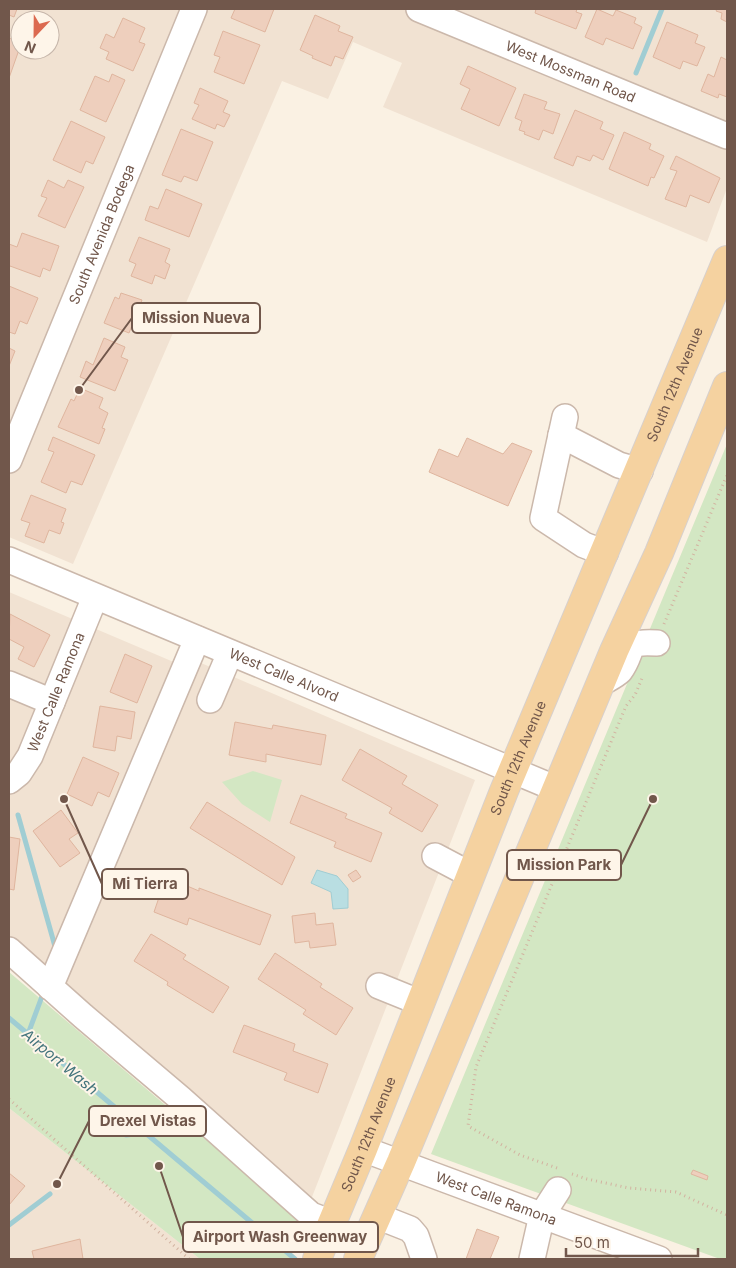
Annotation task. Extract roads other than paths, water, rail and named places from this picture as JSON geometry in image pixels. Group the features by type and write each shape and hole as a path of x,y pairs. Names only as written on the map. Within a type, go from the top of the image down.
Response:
{"main road":[{"name":"South 12th Avenue","path":"324,1242 363,1149 512,772 727,260"},
{"path":"358,1259 401,1162 601,683 659,553 727,386"}],"street":[{"name":"South Avenida Bodega","path":"9,460 194,9"},
{"name":"West Mossman Road","path":"422,9 726,135"},
{"path":"605,553 584,545 543,518 563,426 619,465 640,471"},
{"name":"West Calle Alvord","path":"9,560 512,772 558,789"},
{"name":"West Calle Ramona","path":"10,790 30,756 95,597"},
{"path":"50,987 197,639"},
{"path":"601,683 619,672 631,647 639,642 656,643"},
{"path":"210,700 230,653"},
{"path":"9,684 52,702"},
{"path":"435,856 471,875"},
{"path":"9,950 181,1099 310,1215 324,1242"},
{"path":"379,986 421,1003"},
{"name":"West Calle Ramona","path":"363,1149 659,1259"},
{"path":"532,1259 542,1215 563,1178"},
{"path":"377,1216 410,1229 416,1236 424,1259"}],"water":[{"path":"317,870 337,876 348,889 348,908 333,909 331,892 311,883"}],"waterway":[{"path":"636,73 662,9"},
{"path":"18,815 56,950"},
{"path":"28,1034 44,991"},
{"name":"Airport Wash","path":"9,1018 295,1259"},
{"path":"126,1135 145,1133"},
{"path":"9,1225 50,1194"}],"place":[{"name":"Mission Nueva","path":"79,390"},
{"name":"Mi Tierra","path":"64,799"},
{"name":"Mission Park","path":"653,799"},
{"name":"Airport Wash Greenway","path":"159,1166"},
{"name":"Drexel Vistas","path":"57,1184"}]}
